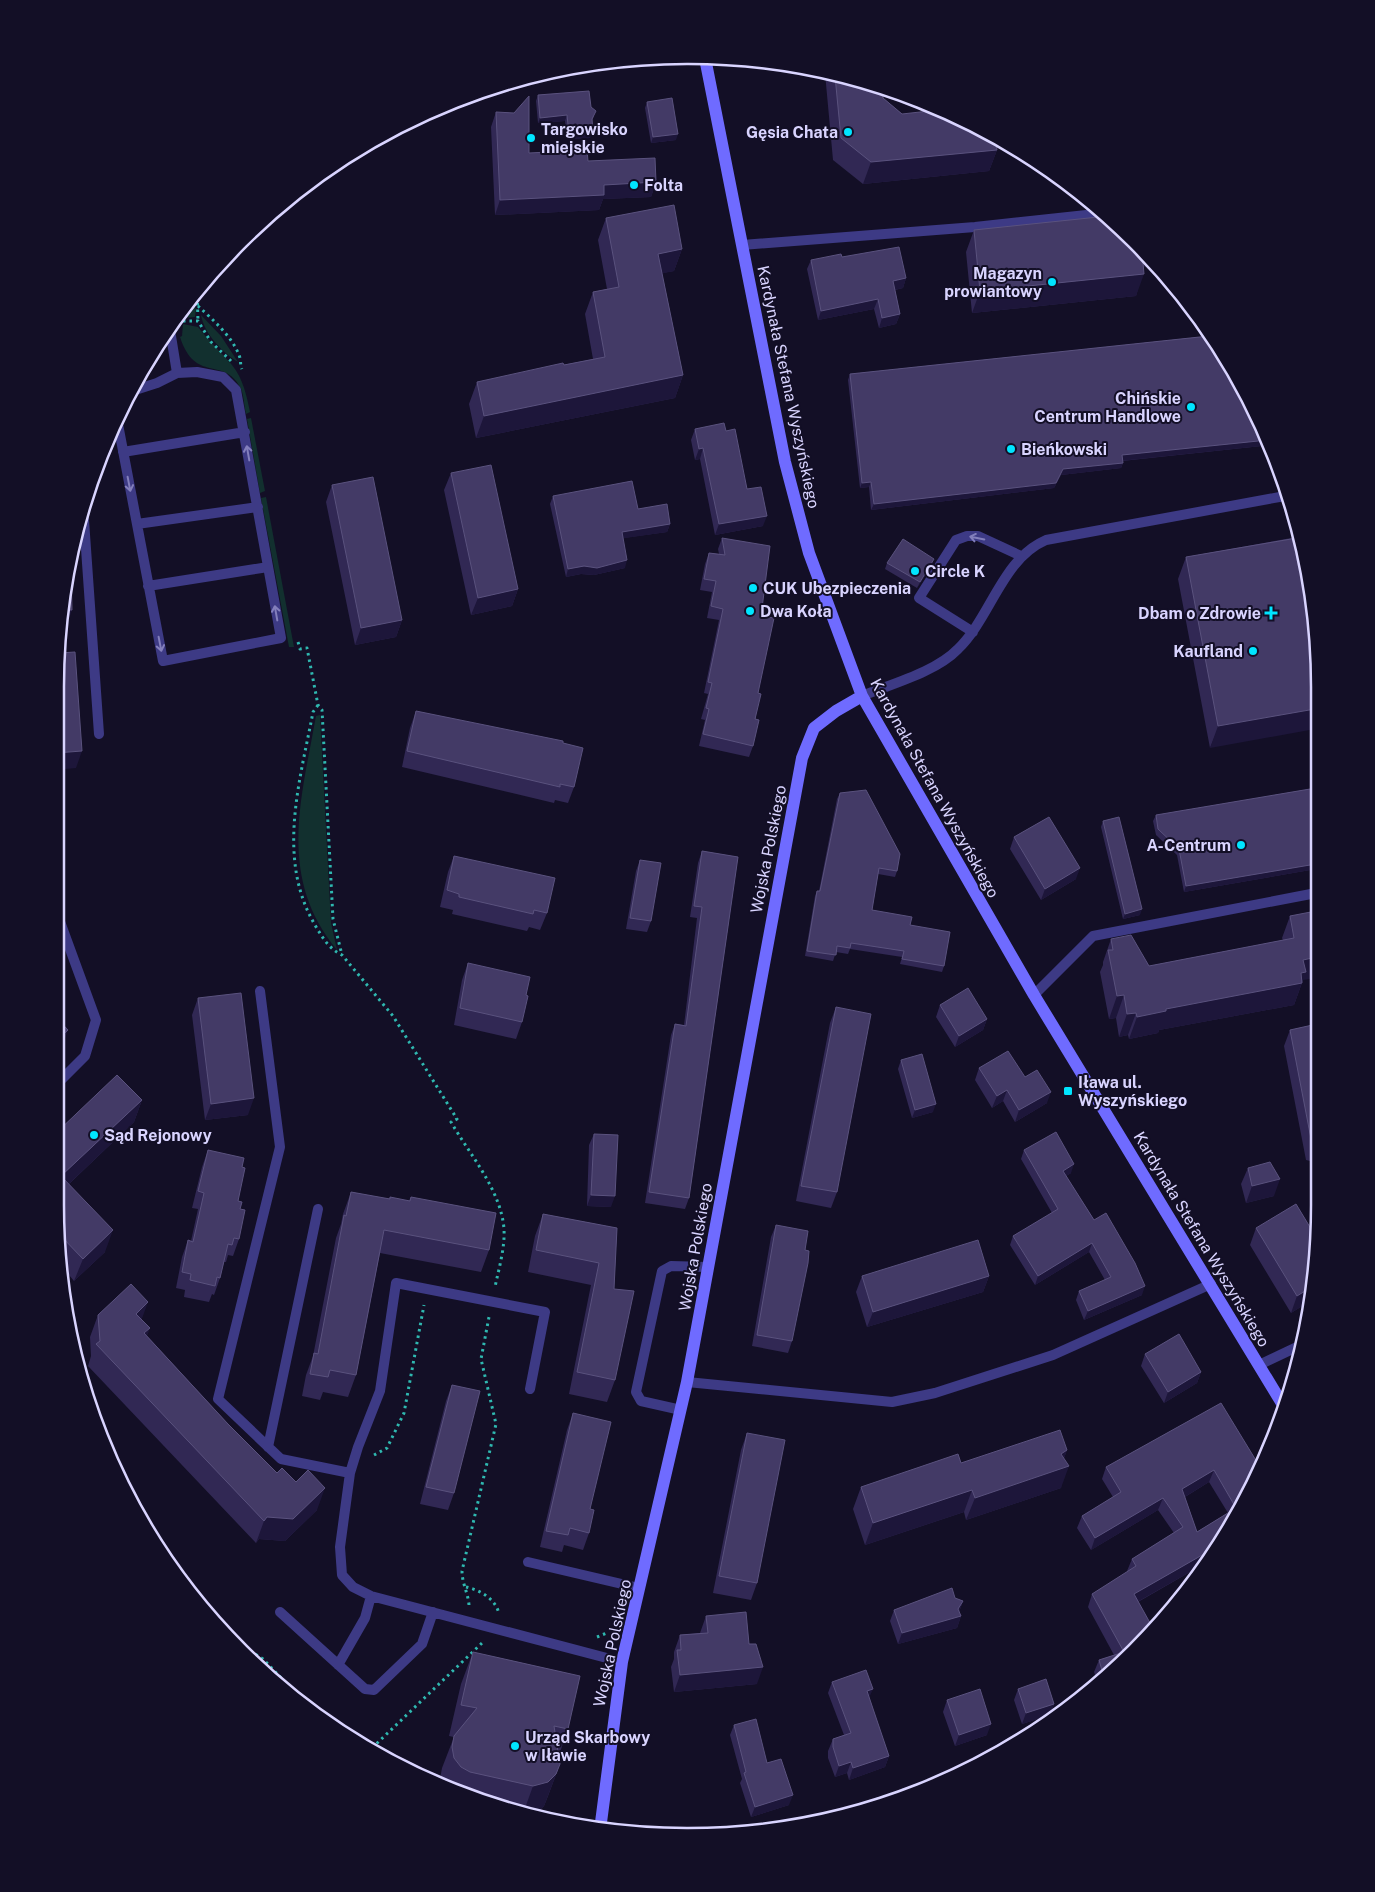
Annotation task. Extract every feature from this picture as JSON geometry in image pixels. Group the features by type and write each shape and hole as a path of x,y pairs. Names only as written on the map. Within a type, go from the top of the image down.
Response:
{"street":[{"name":"Kardynała Stefana Wyszyńskiego","path":"706,64 787,471 809,553 862,696 1034,994 1280,1399"},
{"name":"Wojska Polskiego","path":"601,1822 622,1662 687,1382 802,758 814,728 836,711 862,696"}],"lane":[{"path":"742,245 975,227 1092,213"},
{"path":"171,338 176,373"},
{"path":"119,431 163,661 281,638 236,390 223,378 197,372 176,373 157,383 141,388"},
{"path":"123,452 245,432"},
{"path":"862,696 944,661 958,650 973,632 1021,556 1033,546 1046,540 1281,497"},
{"path":"137,524 258,507"},
{"path":"85,528 99,734"},
{"path":"973,632 919,598 956,540 967,536 978,536 1021,556"},
{"path":"148,586 268,567"},
{"path":"1034,994 1093,936 1311,894"},
{"path":"64,933 96,1020 85,1056 64,1077"},
{"path":"260,991 280,1146 218,1399 281,1459 350,1473"},
{"path":"268,1447 318,1209"},
{"path":"681,1410 641,1401 636,1392 662,1271 671,1266 708,1267"},
{"path":"530,1389 546,1312 396,1283 380,1391 350,1473 340,1547 342,1575 353,1587 371,1596 622,1662"},
{"path":"687,1382 892,1402 936,1393 1053,1355 1211,1284"},
{"path":"1259,1365 1294,1348"},
{"path":"528,1562 639,1588"},
{"path":"338,1665 365,1618 371,1596"},
{"path":"280,1612 365,1689 374,1690 422,1644 433,1612"}],"path":[{"path":"198,302 198,321 211,342 235,364 240,366 241,360 235,348 217,325 198,306"},
{"path":"181,324 198,321"},
{"path":"313,681 318,705 322,710 334,924 342,956"},
{"path":"318,705 313,712 294,813 294,851 306,908 322,938 334,952 342,956 393,1016 457,1119 452,1122 494,1196 502,1221 504,1242 494,1293"},
{"path":"368,1457 387,1448 404,1413 427,1289"},
{"path":"469,1606 466,1587 462,1579 462,1571 496,1424 481,1359 490,1310"},
{"path":"466,1587 480,1592 494,1602 498,1610"},
{"path":"460,1603 476,1608"},
{"path":"491,1612 508,1616"},
{"path":"591,1638 601,1636 613,1628"},
{"path":"375,1745 496,1629"},
{"path":"255,1654 263,1659 278,1674"}],"green space":[{"path":"194,306 196,309 195,317 186,318"},
{"path":"201,315 221,336 238,362 226,354 210,336"},
{"path":"183,324 198,327 236,370 246,394 250,412 246,414 240,387 233,378 226,373 201,365 193,360 186,351 180,337 182,336"},
{"path":"251,418 265,491 260,493 247,419"},
{"path":"266,497 294,647 289,647 261,498"},
{"path":"320,715 331,923 337,950 318,922 306,894 300,866 298,837 300,808 316,716"}],"building":[{"path":"836,82 883,95 883,98 902,114 927,111 996,146 997,150 871,162 841,138"},
{"path":"589,91 591,107 596,111 592,119 593,132 569,134 567,115 540,118 538,95"},
{"path":"529,96 529,153 587,150 588,161 655,158 656,182 604,185 604,195 500,200 496,112 514,113"},
{"path":"672,98 678,134 653,137 647,102"},
{"path":"674,205 682,249 658,254 683,375 484,416 477,382 563,363 564,365 605,357 593,292 619,287 606,218"},
{"name":"Magazyn prowiantowy","path":"1097,217 1129,246 1143,261 1144,274 980,291 974,230"},
{"path":"899,247 906,278 893,281 900,314 882,318 878,299 821,311 811,260 841,254 842,257"},
{"path":"1203,337 1228,376 1260,441 1122,455 1123,463 1063,469 1056,483 874,504 871,482 862,483 850,374"},
{"path":"724,423 726,431 735,429 747,489 761,487 767,516 719,524 703,448 699,449 695,429"},
{"path":"491,465 518,589 478,598 451,473"},
{"path":"373,477 402,620 361,628 332,485"},
{"path":"632,481 638,509 667,504 670,524 622,532 627,560 597,568 584,566 568,569 553,496"},
{"path":"722,538 770,546 761,616 774,618 758,693 761,694 755,719 759,720 753,746 703,734 709,709 706,708 712,683 708,682 723,609 711,606 716,581 704,579 709,553 725,555"},
{"path":"903,539 934,559 920,582 887,563"},
{"name":"Kaufland","path":"1293,539 1306,606 1310,647 1311,710 1218,726 1186,557"},
{"path":"72,591 72,610 69,610"},
{"path":"75,652 82,751 64,752 65,653"},
{"path":"416,711 563,741 563,743 583,748 574,787 560,784 560,787 407,751"},
{"name":"A-Centrum","path":"1311,789 1311,865 1186,886 1179,849 1158,829 1156,815"},
{"path":"866,790 900,854 897,871 879,868 872,910 912,917 910,925 950,932 944,966 902,959 904,951 851,943 850,948 837,946 836,955 807,951 817,891 820,891 840,793"},
{"path":"1049,817 1080,868 1045,889 1014,837"},
{"path":"1119,817 1142,909 1125,914 1103,821"},
{"path":"702,851 738,857 689,1198 649,1192 675,1024 686,1026 702,907 694,906"},
{"path":"454,856 555,878 547,913 534,910 533,914 459,897 459,894 447,890"},
{"path":"640,860 661,863 651,921 630,918"},
{"path":"1311,912 1311,958 1303,960 1306,972 1301,973 1302,983 1166,1009 1166,1011 1137,1017 1136,1013 1127,1014 1124,995 1117,996 1108,950 1113,950 1111,939 1131,935 1149,966 1294,938 1290,916"},
{"path":"468,963 530,977 522,1022 460,1008"},
{"path":"968,988 987,1019 959,1036 940,1005"},
{"path":"241,993 254,1098 211,1104 198,998"},
{"path":"836,1007 871,1014 837,1192 801,1186"},
{"path":"1311,1025 1311,1139 1290,1030"},
{"path":"64,1026 68,1030 64,1034"},
{"path":"1008,1051 1025,1077 1037,1070 1051,1092 1019,1110 1007,1090 997,1096 979,1068"},
{"path":"922,1054 936,1104 915,1110 901,1060"},
{"path":"117,1075 142,1100 64,1173 64,1125"},
{"path":"1056,1132 1074,1164 1063,1171 1094,1220 1106,1213 1135,1263 1145,1286 1088,1311 1079,1291 1111,1277 1092,1243 1038,1276 1013,1236 1058,1209 1024,1150"},
{"path":"594,1134 618,1135 615,1196 591,1195"},
{"path":"208,1150 244,1158 242,1167 245,1168 238,1201 242,1202 240,1209 245,1210 239,1239 234,1238 232,1245 228,1244 220,1278 217,1277 215,1286 190,1280 191,1274 182,1272 188,1240 193,1242 204,1193 198,1191"},
{"path":"1270,1162 1280,1179 1252,1186 1248,1168"},
{"path":"64,1179 113,1230 83,1259 65,1240"},
{"path":"351,1192 410,1201 411,1197 496,1213 489,1250 384,1230 356,1375 330,1370 328,1377 310,1374 314,1353 318,1354 344,1215 346,1216"},
{"path":"1296,1204 1310,1228 1305,1291 1297,1296 1256,1228"},
{"path":"543,1214 617,1228 614,1289 634,1291 615,1380 577,1372 599,1263 536,1250"},
{"path":"776,1225 808,1231 805,1250 809,1251 808,1263 792,1341 757,1335"},
{"path":"978,1240 989,1276 873,1312 862,1276"},
{"path":"131,1284 148,1302 136,1314 150,1328 144,1333 228,1424 277,1473 282,1468 296,1482 308,1470 325,1488 293,1519 267,1517 264,1521 96,1344 100,1341 98,1315"},
{"path":"1179,1334 1201,1372 1168,1392 1145,1354"},
{"path":"452,1385 480,1391 454,1493 426,1487"},
{"path":"1221,1403 1256,1460 1234,1505 1214,1470 1182,1489 1197,1532 1230,1511 1204,1554 1134,1594 1150,1623 1123,1651 1092,1594 1136,1566 1132,1559 1183,1527 1163,1498 1095,1538 1082,1516 1121,1492 1106,1467"},
{"path":"573,1413 611,1422 590,1509 594,1510 589,1533 570,1528 568,1535 546,1531"},
{"path":"1060,1430 1067,1450 1061,1454 1069,1466 975,1498 972,1490 873,1523 861,1487 958,1454 961,1463"},
{"path":"747,1433 785,1440 757,1583 719,1576"},
{"path":"952,1588 955,1598 963,1601 958,1609 961,1616 902,1633 894,1610"},
{"path":"746,1612 749,1644 756,1644 763,1667 680,1675 677,1650 681,1650 680,1635 708,1633 706,1616"},
{"name":"Urząd Skarbowy w Iławie","path":"473,1652 580,1676 568,1729 554,1726 560,1764 556,1774 548,1782 533,1786 470,1772 461,1767 454,1758 452,1747 454,1736 477,1708 461,1705"},
{"path":"1121,1653 1102,1670 1099,1660"},
{"path":"866,1670 873,1689 867,1691 889,1756 853,1768 851,1762 839,1766 833,1747 833,1739 851,1733 832,1682"},
{"path":"1046,1679 1054,1704 1026,1713 1018,1689"},
{"path":"980,1689 991,1724 959,1735 947,1700"},
{"path":"756,1719 767,1763 781,1759 793,1795 755,1807 744,1773 746,1772 734,1725"}],"place":[{"name":"Gęsia Chata","path":"848,132"},
{"name":"Targowisko miejskie","path":"531,138"},
{"name":"Folta","path":"634,185"},
{"name":"Magazyn prowiantowy","path":"1052,282"},
{"name":"Chińskie Centrum Handlowe","path":"1191,407"},
{"name":"Bieńkowski","path":"1011,449"},
{"name":"Circle K","path":"915,571"},
{"name":"CUK Ubezpieczenia","path":"753,588"},
{"name":"Dwa Koła","path":"750,611"},
{"name":"Dbam o Zdrowie","path":"1271,613"},
{"name":"Kaufland","path":"1253,651"},
{"name":"A-Centrum","path":"1241,845"},
{"name":"Iława ul. Wyszyńskiego","path":"1068,1091"},
{"name":"Sąd Rejonowy","path":"94,1135"},
{"name":"Urząd Skarbowy w Iławie","path":"515,1746"}]}
